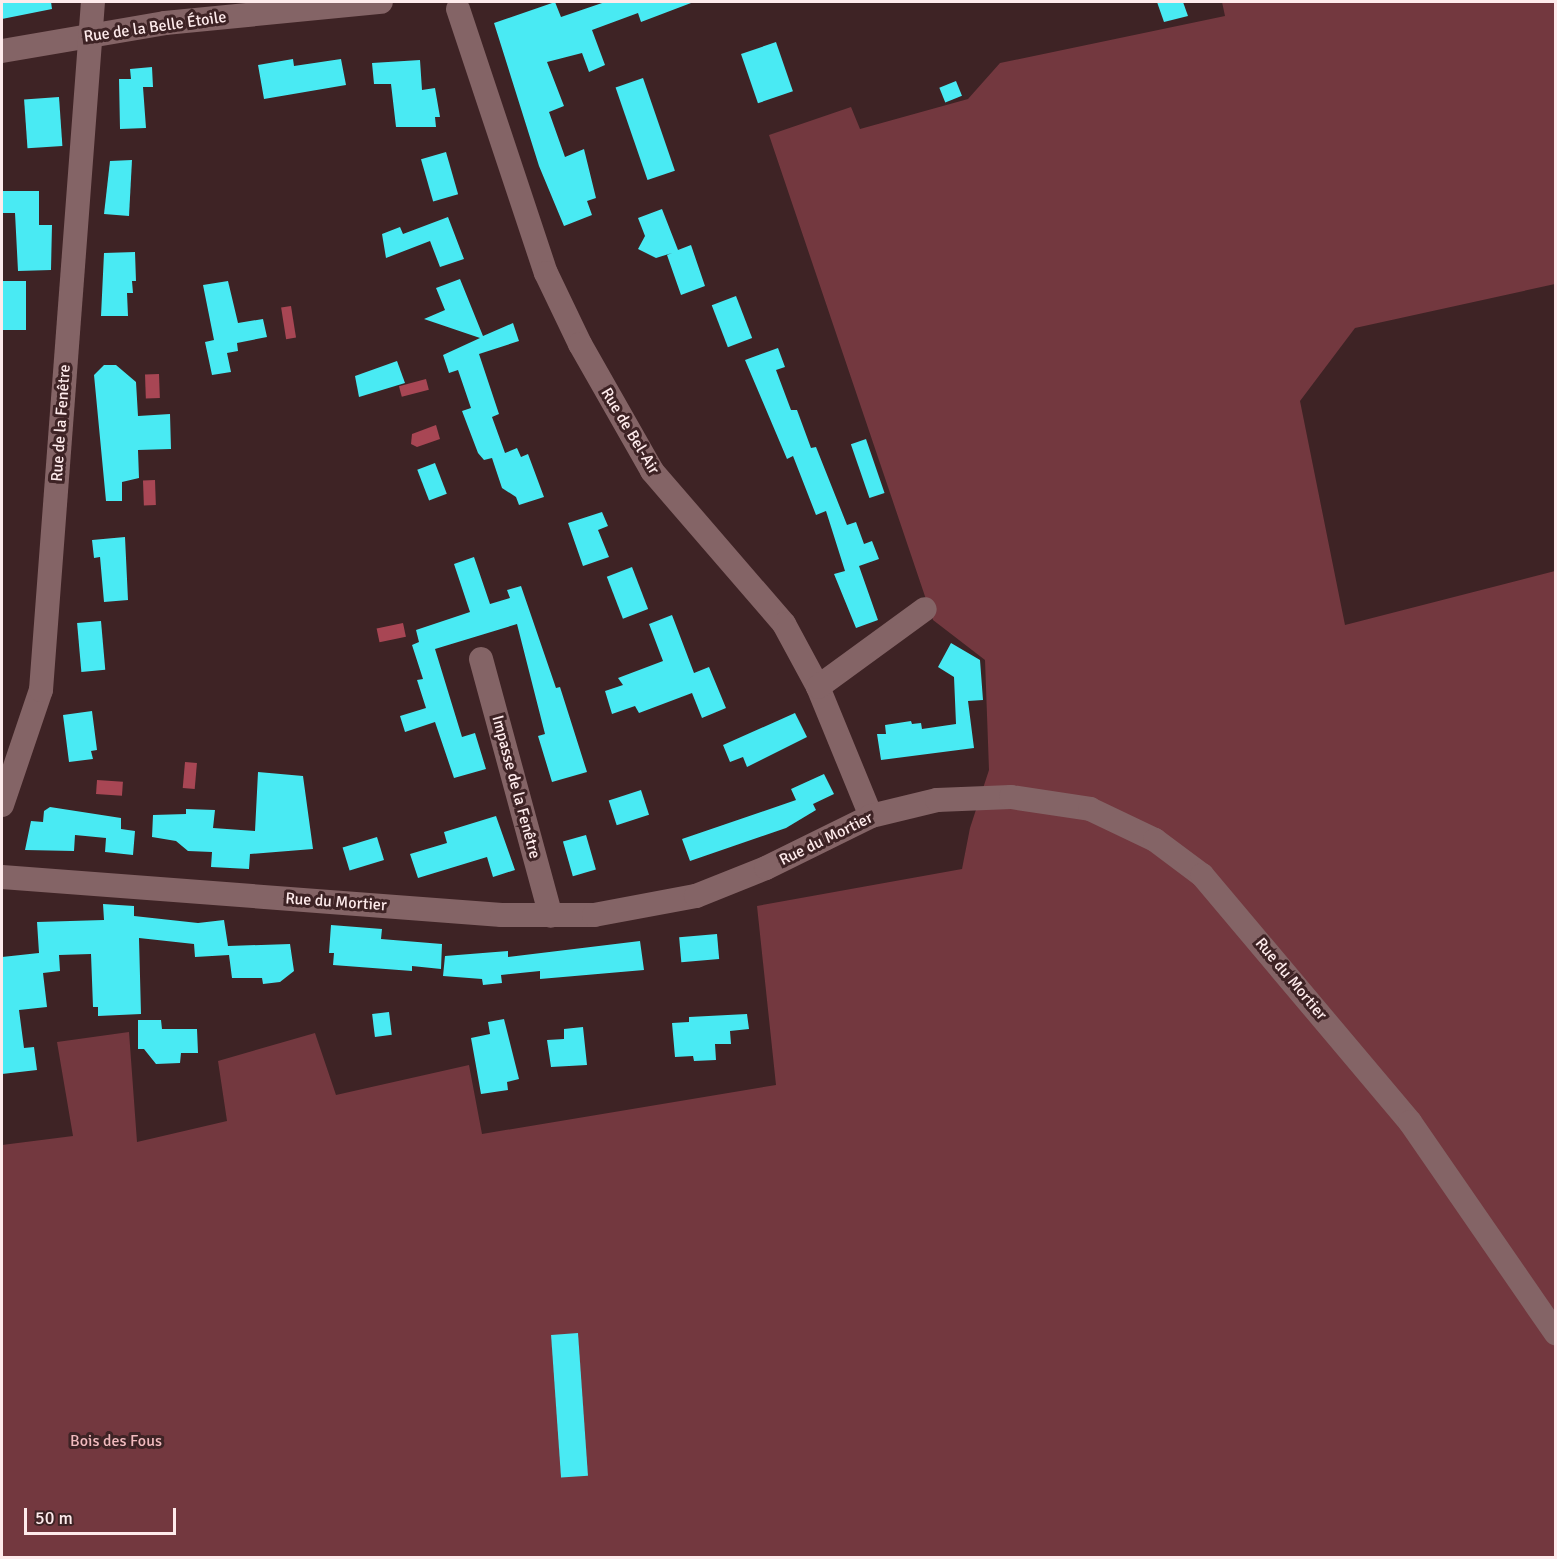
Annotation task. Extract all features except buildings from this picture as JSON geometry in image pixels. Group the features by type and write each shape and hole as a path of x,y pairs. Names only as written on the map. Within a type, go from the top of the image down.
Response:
{"street":[{"name":"Rue de la Fenêtre","path":"2,805 40,690 93,2"},
{"name":"Rue de la Belle Étoile","path":"2,51 165,23 381,2"},
{"name":"Rue de Bel-Air","path":"455,4 546,273 580,344 652,471 784,624 818,687 871,816"},
{"path":"818,687 925,609"},
{"name":"Impasse de la Fenêtre","path":"481,659 551,916"},
{"name":"Rue du Mortier","path":"2,877 551,916 628,911 696,896 766,868 871,816 937,800 1011,797 1090,809 1155,840 1202,875 1410,1122 1556,1334"}],"green space":[{"name":"Bois des Fous","path":"1222,2 1555,2 1555,284 1355,328 1300,401 1345,625 1555,571 1555,1557 2,1557 2,1145 73,1136 57,1042 129,1032 137,1142 227,1121 218,1061 315,1033 336,1095 469,1065 482,1134 776,1085 757,906 962,869 970,828 989,770 985,660 933,620 769,135 851,107 860,129 968,99 1000,63 1225,16"}],"shaded area":[{"path":"291,306 296,338 286,339 281,308"},
{"path":"145,374 159,374 160,398 146,398"},
{"path":"426,379 429,390 402,397 399,386"},
{"path":"436,425 440,439 417,447 411,444 412,434"},
{"path":"143,480 155,480 156,505 144,505"},
{"path":"403,623 406,637 380,642 377,629"},
{"path":"185,762 197,763 195,789 183,788"},
{"path":"97,780 123,782 122,796 96,794"}]}
